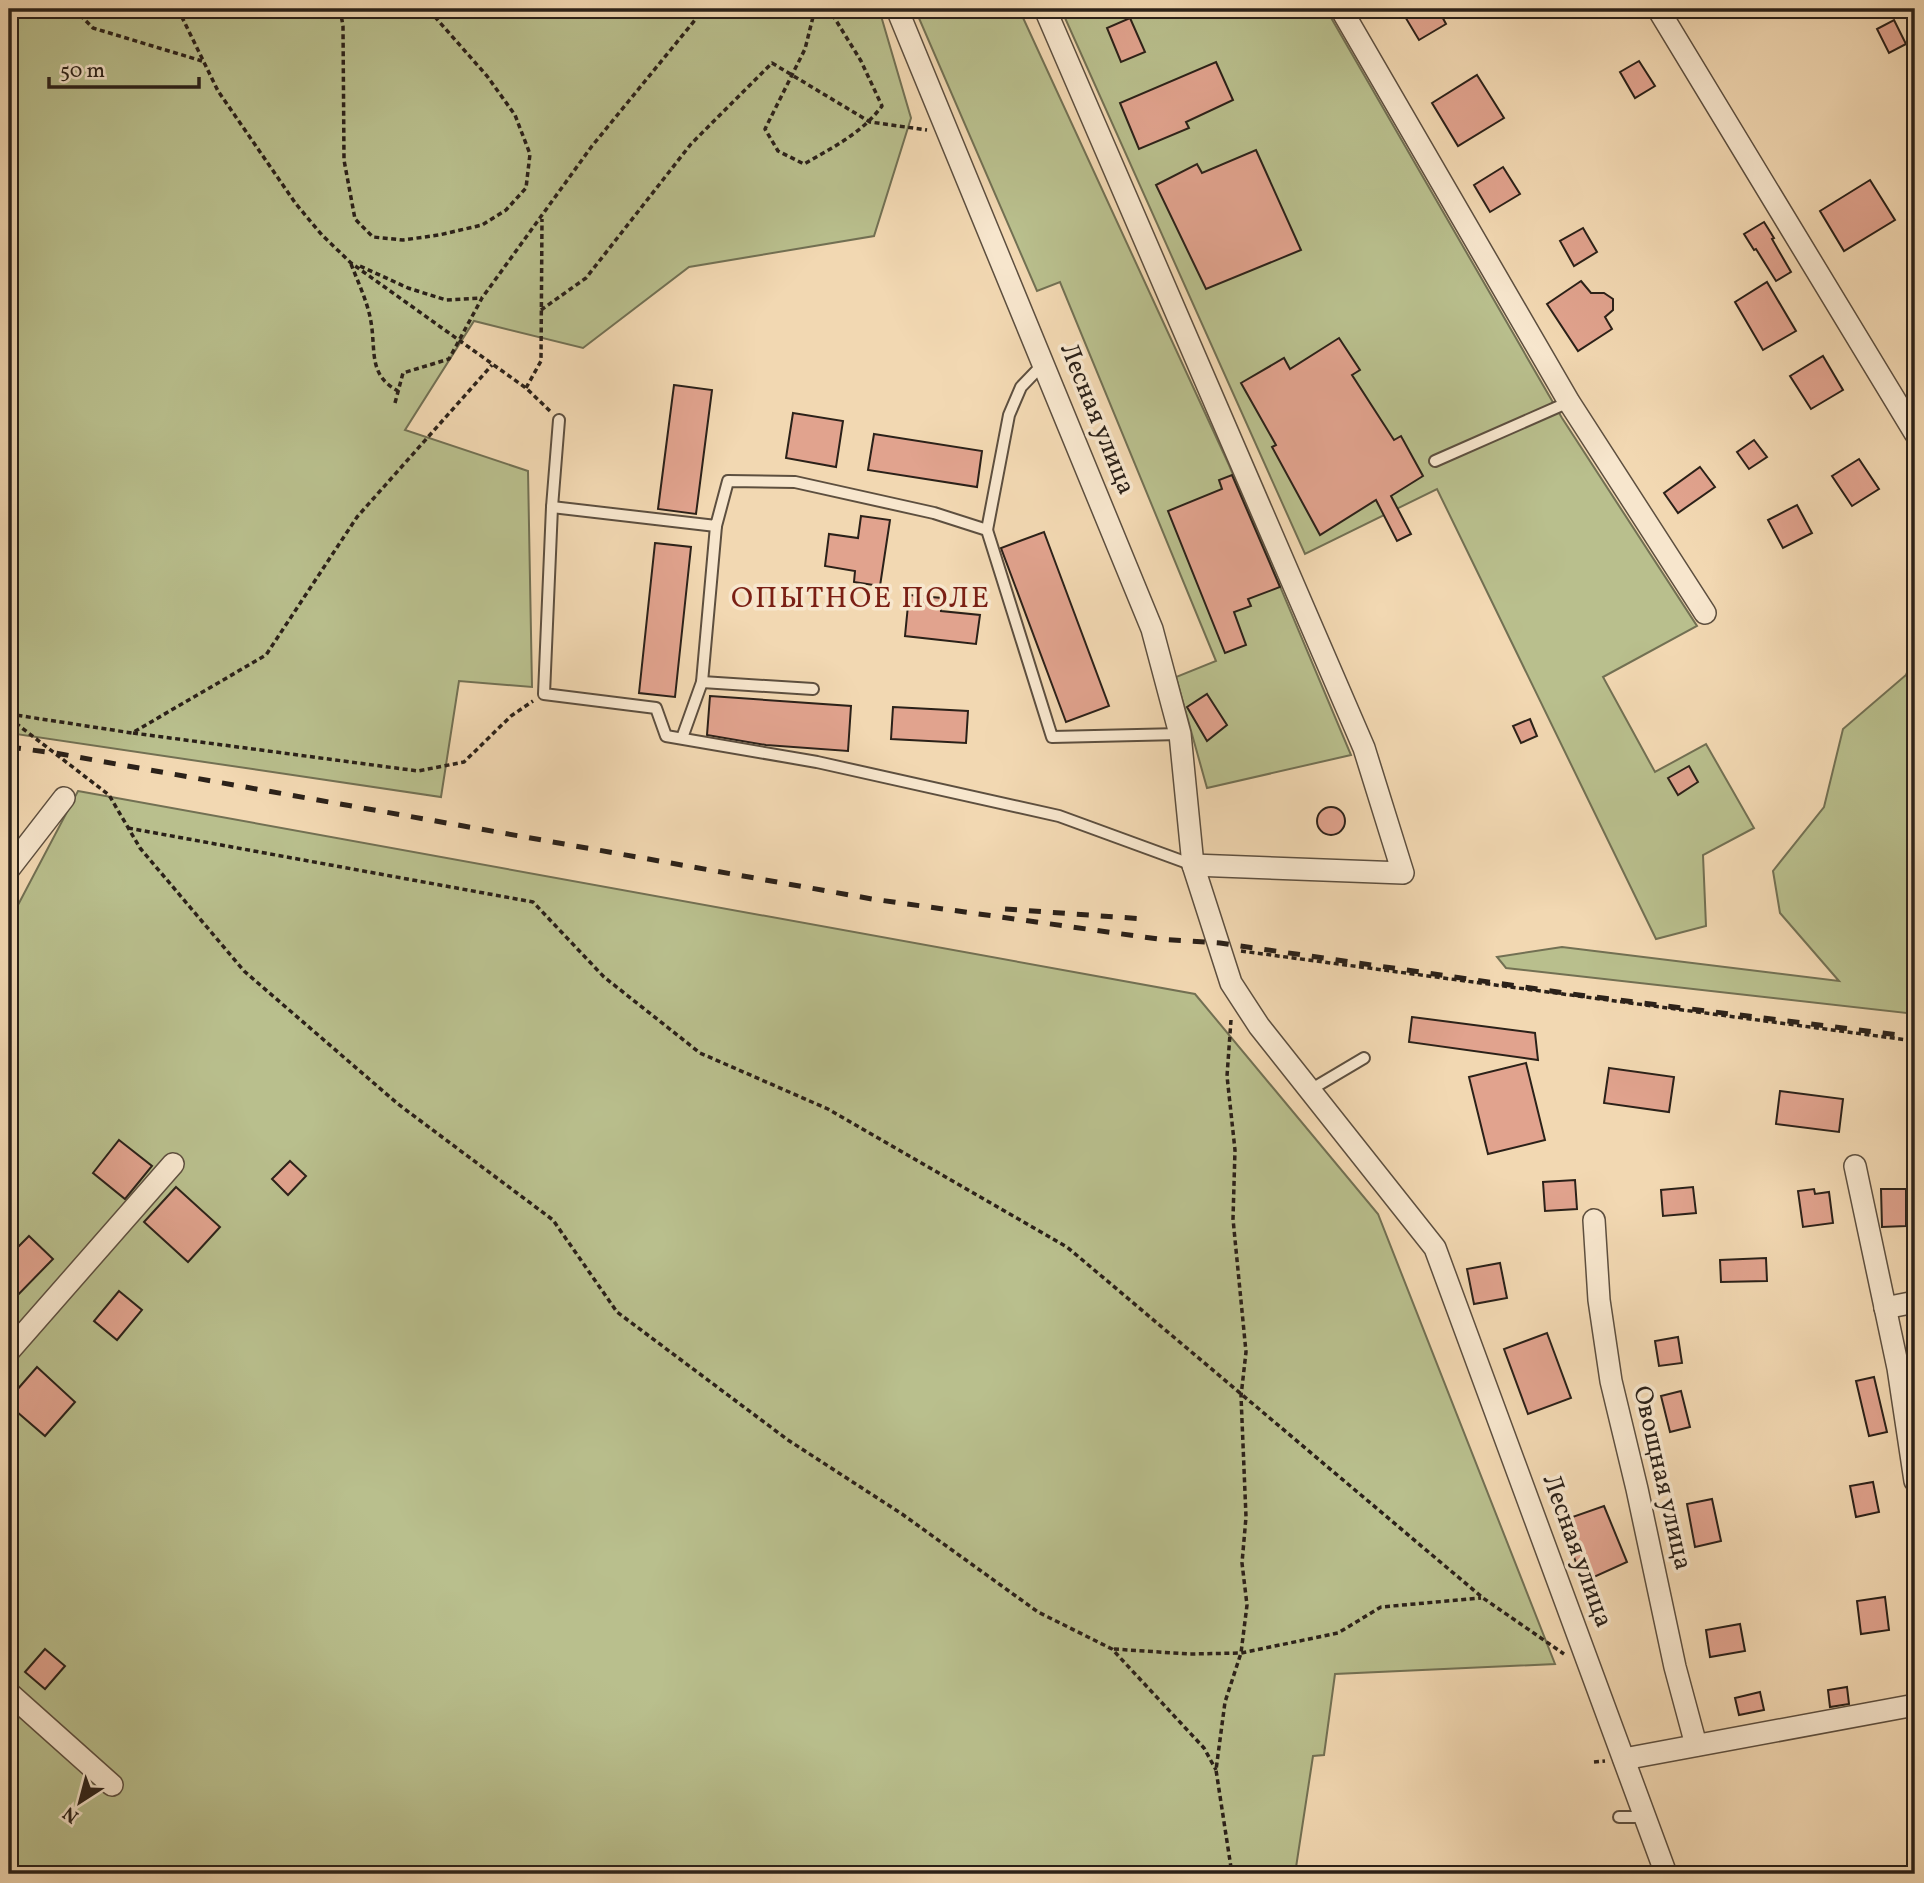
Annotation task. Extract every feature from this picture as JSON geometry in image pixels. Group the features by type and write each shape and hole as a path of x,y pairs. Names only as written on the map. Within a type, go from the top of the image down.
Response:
{"street":[{"name":"Лесная улица","path":"897,9 1152,629 1180,734 1193,865 1222,948 1231,983 1259,1026 1435,1248 1666,1874"},
{"path":"1045,9 1364,748 1403,873 1193,865"},
{"path":"1341,9 1569,402 1705,612"},
{"path":"1658,9 1915,433"},
{"path":"9,869 64,798"},
{"path":"9,1351 173,1164"},
{"path":"1855,1166 1898,1368 1915,1481"},
{"name":"Овощная улица","path":"1594,1220 1599,1300 1611,1381 1675,1667 1696,1745"},
{"path":"1885,1308 1915,1302"},
{"path":"9,1693 112,1785"},
{"path":"1624,1759 1915,1705"}],"lane":[{"path":"1044,363 1021,387 1009,415 987,530 1052,737 1180,734"},
{"path":"1435,461 1569,402"},
{"path":"559,421 552,507 544,694 656,708 666,736 817,762 1059,816 1193,865"},
{"path":"682,738 702,682 716,526 728,481 795,482 934,513 987,530"},
{"path":"552,507 716,526"},
{"path":"702,682 813,690"},
{"path":"1310,1090 1364,1058"},
{"path":"1619,1817 1645,1817"}],"path":[{"path":"74,9 93,28 202,61"},
{"path":"178,9 218,91 296,204 322,235 351,263 526,388 559,421"},
{"path":"340,9 343,26 344,160 355,219 373,237 403,240 482,225 506,211 526,188 530,154 515,115 487,76 428,9"},
{"path":"395,402 403,373 449,359 482,298 592,146 705,9"},
{"path":"815,9 805,49 765,129 778,151 804,164 835,147 870,121 882,106 861,61 829,9"},
{"path":"541,310 586,278 691,144 772,63 870,121 947,134"},
{"path":"526,388 541,361 542,218"},
{"path":"351,263 408,288 446,300 482,298"},
{"path":"351,263 371,321 374,363 386,385 398,391"},
{"path":"132,733 266,655 357,517 492,365"},
{"path":"9,716 418,771 464,762 511,716 544,694"},
{"path":"9,716 109,795 140,848 244,971 398,1104 553,1220 617,1312 788,1440 902,1514 1038,1612 1112,1649 1204,1748 1216,1770"},
{"path":"128,828 533,902 604,977 700,1053 828,1109 1067,1247 1483,1598 1566,1656 1561,1642"},
{"path":"1222,948 1915,1041"},
{"path":"1231,983 1227,1076 1235,1150 1233,1219 1246,1352 1241,1396 1246,1517 1242,1563 1247,1605 1241,1653 1225,1702 1216,1770 1232,1874"},
{"path":"1112,1649 1189,1654 1241,1653 1338,1633 1381,1607 1483,1598"}],"green space":[{"path":"9,9 879,9 911,118 874,236 689,267 583,348 474,321 405,430 528,471 532,687 459,681 441,797 9,733"},
{"path":"915,9 1019,9 1229,465 1351,755 1207,788 1176,677 1216,661 1060,282 1037,291"},
{"path":"1061,9 1326,9 1562,418 1697,626 1603,677 1655,772 1706,744 1754,828 1703,855 1706,926 1656,939 1437,489 1305,554"},
{"path":"1915,651 1915,1014 1506,968 1497,957 1562,947 1839,981 1780,913 1773,871 1824,807 1843,729 1906,675"},
{"path":"78,791 1195,994 1378,1214 1555,1664 1335,1674 1324,1755 1313,1756 1295,1874 9,1874 9,922"}],"building":[{"path":"1415,9 1438,9 1446,24 1419,40 1404,15"},
{"path":"1130,18 1145,52 1121,62 1107,28"},
{"path":"1894,20 1906,44 1889,53 1877,29"},
{"path":"1639,61 1655,86 1635,98 1620,72"},
{"path":"1216,62 1233,100 1186,122 1189,128 1139,149 1120,103"},
{"path":"1477,75 1504,118 1458,146 1432,103"},
{"path":"1256,150 1301,250 1206,289 1156,185 1197,164 1202,173"},
{"path":"1503,167 1520,194 1490,212 1474,185"},
{"path":"1870,180 1895,220 1844,251 1820,211"},
{"path":"1764,222 1791,272 1776,281 1744,234"},
{"path":"1583,228 1597,252 1574,266 1560,241"},
{"path":"1581,281 1591,293 1604,293 1613,299 1613,310 1605,317 1612,329 1578,351 1547,304"},
{"path":"1767,282 1796,331 1763,350 1735,302"},
{"path":"1339,338 1360,370 1352,375 1394,440 1401,436 1423,476 1391,496 1411,534 1397,541 1376,500 1320,535 1272,447 1276,445 1241,383 1284,358 1290,369"},
{"path":"1823,356 1843,390 1811,409 1790,376"},
{"path":"674,385 712,390 696,514 658,509"},
{"path":"793,413 843,421 836,467 786,458"},
{"path":"874,434 982,451 977,487 868,470"},
{"path":"1754,440 1767,457 1749,469 1737,452"},
{"path":"1859,459 1879,489 1852,506 1832,476"},
{"path":"1700,467 1715,487 1678,513 1664,493"},
{"path":"1232,475 1280,587 1248,599 1251,606 1234,612 1246,645 1225,653 1168,511 1222,489 1219,480"},
{"path":"1797,505 1812,533 1783,548 1768,520"},
{"path":"861,516 890,520 880,586 854,582 855,571 825,566 829,534 858,538"},
{"path":"1044,532 1109,706 1066,722 1001,548"},
{"path":"655,543 691,547 675,697 639,693"},
{"path":"909,595 942,598 941,611 980,615 976,644 905,636"},
{"path":"1207,694 1227,725 1207,741 1187,707"},
{"path":"710,696 851,706 848,751 766,745 707,735"},
{"path":"893,707 968,711 966,743 891,739"},
{"path":"1530,719 1537,736 1521,743 1513,726"},
{"path":"1689,766 1698,782 1678,795 1668,778"},
{"path":"1331,807 1341,811 1345,821 1341,831 1331,835 1321,831 1317,821 1321,811"},
{"path":"1412,1017 1535,1033 1538,1060 1409,1042"},
{"path":"1526,1063 1545,1140 1488,1154 1469,1077"},
{"path":"1609,1068 1674,1077 1669,1112 1604,1103"},
{"path":"1780,1091 1843,1099 1839,1132 1776,1124"},
{"path":"119,1140 152,1166 125,1199 93,1173"},
{"path":"290,1161 306,1176 288,1195 272,1179"},
{"path":"1575,1180 1577,1209 1545,1211 1543,1182"},
{"path":"176,1187 220,1227 188,1262 144,1222"},
{"path":"1693,1187 1696,1213 1663,1216 1661,1190"},
{"path":"1814,1189 1815,1194 1829,1192 1833,1223 1803,1227 1798,1191"},
{"path":"1881,1189 1906,1189 1906,1226 1882,1227"},
{"path":"29,1236 53,1259 9,1304 9,1256"},
{"path":"1766,1258 1767,1281 1721,1282 1720,1260"},
{"path":"1500,1263 1507,1298 1474,1304 1467,1269"},
{"path":"119,1291 142,1310 117,1340 94,1321"},
{"path":"1547,1333 1571,1398 1528,1414 1504,1349"},
{"path":"1678,1337 1682,1363 1659,1366 1655,1341"},
{"path":"37,1367 75,1402 45,1436 9,1405 9,1399"},
{"path":"1874,1377 1887,1432 1869,1436 1856,1381"},
{"path":"1681,1391 1690,1427 1670,1432 1661,1396"},
{"path":"1873,1482 1879,1512 1856,1517 1850,1486"},
{"path":"1712,1499 1721,1541 1695,1547 1687,1504"},
{"path":"1604,1506 1627,1562 1583,1582 1561,1521"},
{"path":"1885,1597 1889,1630 1861,1634 1857,1601"},
{"path":"1740,1624 1745,1651 1710,1657 1706,1630"},
{"path":"45,1649 65,1666 45,1689 25,1672"},
{"path":"1847,1687 1849,1704 1830,1707 1828,1690"},
{"path":"1760,1692 1764,1710 1739,1715 1735,1698"}],"railway":[{"path":"9,747 872,899 1158,939 1220,943 1579,995 1915,1037"},
{"path":"1005,909 1144,919"}],"district":[{"name":"ОПЫТНОЕ ПОЛЕ","path":"861,599"}]}
